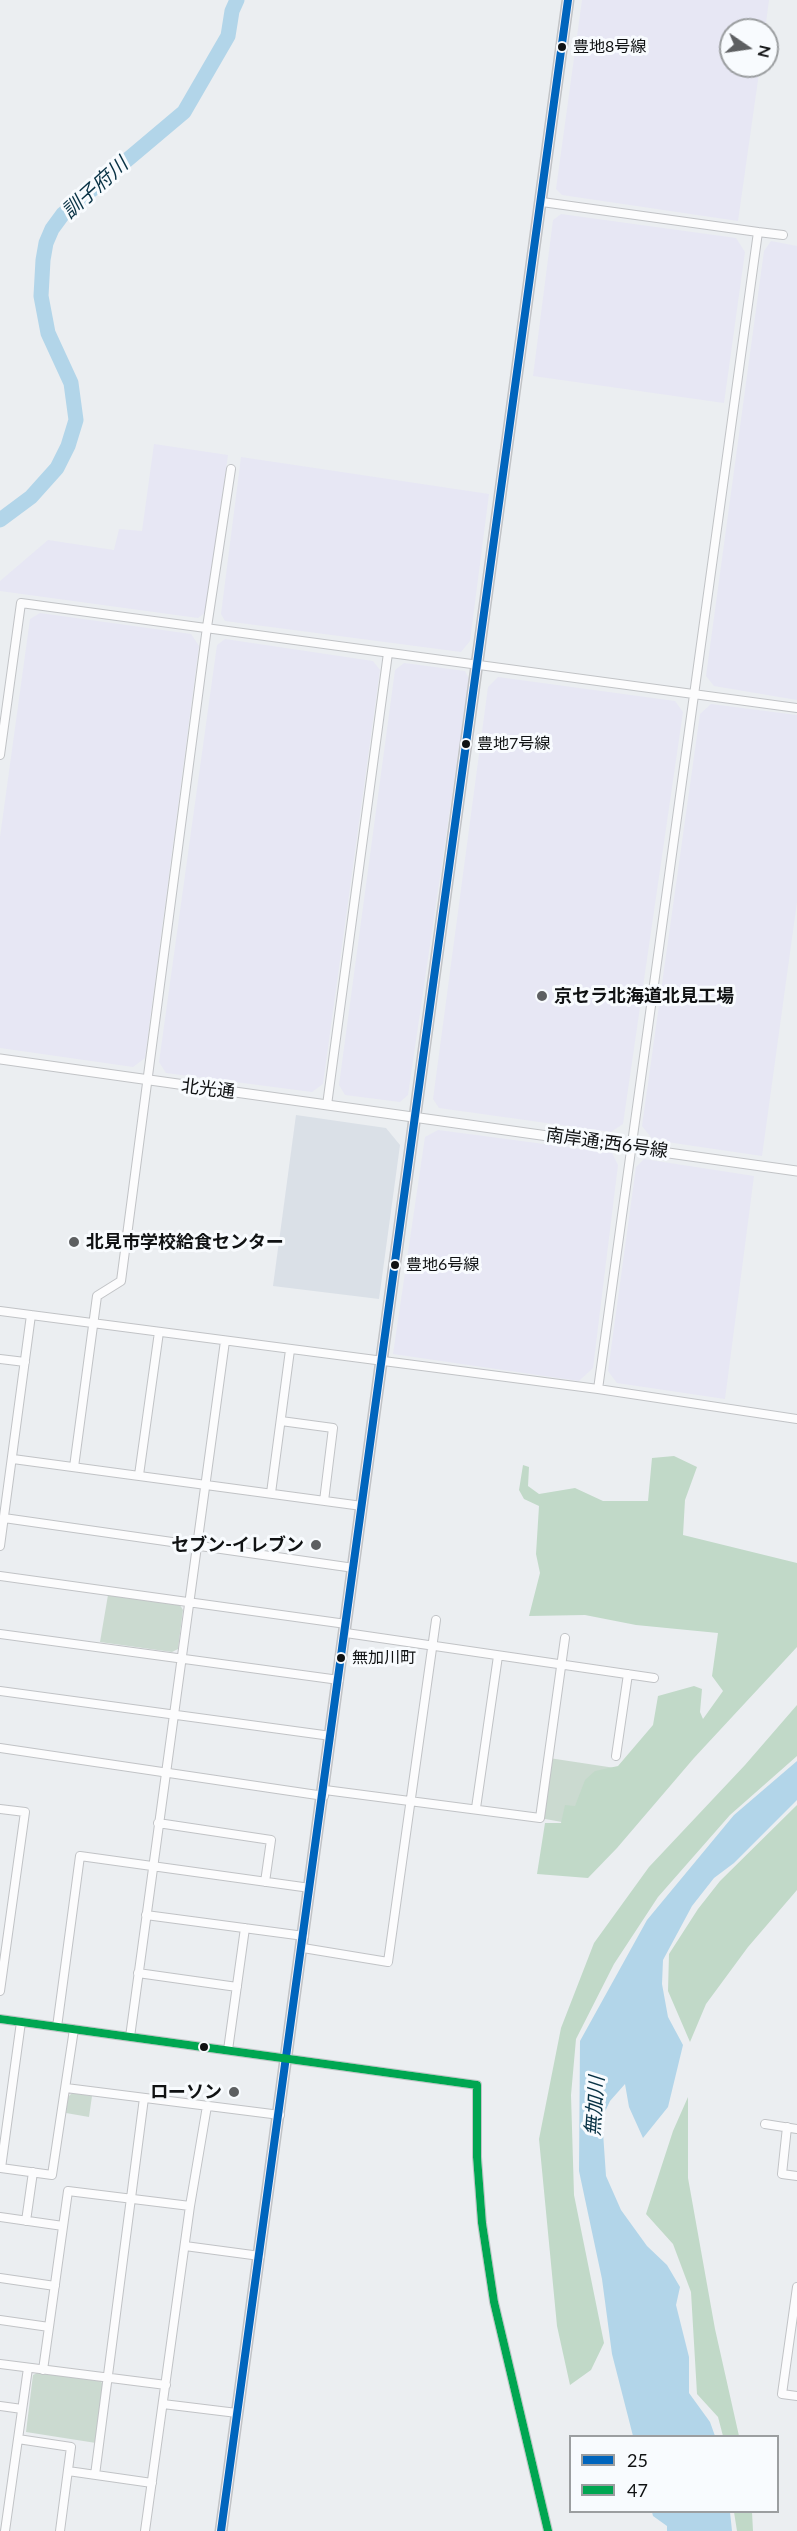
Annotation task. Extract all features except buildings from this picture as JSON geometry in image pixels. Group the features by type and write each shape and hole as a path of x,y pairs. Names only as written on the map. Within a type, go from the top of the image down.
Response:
{"main road":[{"path":"222,2531 568,0"}],"street":[{"path":"542,202 783,235"},
{"path":"598,1389 758,232"},
{"path":"74,1467 98,1296 121,1281 207,627 231,469"},
{"path":"0,755 21,603 797,708"},
{"path":"327,1105 388,653"},
{"name":"北光通","path":"0,1059 417,1117"},
{"name":"南岸通;西6号線","path":"417,1117 797,1171"},
{"path":"0,1311 598,1389 797,1419"},
{"path":"0,1546 31,1315"},
{"path":"139,1475 159,1332"},
{"path":"130,2037 225,1341"},
{"path":"271,1493 290,1350"},
{"path":"0,1359 25,1362"},
{"path":"281,1421 333,1428 324,1501"},
{"path":"13,1460 362,1506"},
{"path":"2,1523 354,1568"},
{"path":"0,1576 188,1601 498,1656 654,1678"},
{"path":"146,1915 245,1928 388,1962 436,1620"},
{"path":"0,1634 339,1680"},
{"path":"0,1748 165,1773 324,1793 411,1800 540,1818 565,1638"},
{"path":"476,1808 498,1656"},
{"path":"616,1756 628,1674"},
{"path":"0,1690 331,1736"},
{"path":"0,1809 25,1812 0,1991"},
{"path":"158,1823 271,1840 265,1882"},
{"path":"57,2027 80,1856 310,1888"},
{"path":"228,2050 245,1928"},
{"path":"138,1973 237,1987"},
{"path":"0,2019 477,2085 477,2157 482,2223 494,2302 548,2531"},
{"path":"21,2022 1,2168 52,2175 74,2029"},
{"path":"66,2088 280,2115"},
{"path":"95,2475 144,2098"},
{"path":"146,2531 190,2206 207,2106"},
{"path":"765,2124 797,2129"},
{"path":"787,2127 782,2174 797,2176"},
{"path":"26,2221 33,2172"},
{"path":"43,2370 68,2191 190,2206"},
{"path":"0,2217 63,2226"},
{"path":"186,2246 260,2256"},
{"path":"0,2278 55,2286"},
{"path":"797,2287 782,2394 797,2396"},
{"path":"0,2320 49,2327"},
{"path":"0,2364 166,2385"},
{"path":"5,2531 28,2368"},
{"path":"163,2404 237,2413"},
{"path":"0,2406 22,2409"},
{"path":"18,2439 70,2447 60,2531"},
{"path":"68,2471 152,2483"}],"shaded area":[{"path":"582,0 769,0 767,18 719,18 719,78 758,78 738,221 562,195 556,189"},
{"path":"561,214 736,238 745,252 724,403 533,376 553,220"},
{"path":"771,241 797,246 797,700 714,686 706,676 764,251"},
{"path":"154,444 228,455 206,612 198,618 0,591 0,581 48,540 114,550 119,529 142,531"},
{"path":"241,457 489,494 470,641 461,652 225,621 221,614"},
{"path":"40,613 191,634 199,646 145,1058 133,1067 0,1048 0,837 30,619"},
{"path":"225,639 373,661 380,670 323,1084 312,1092 166,1073 159,1062 217,645"},
{"path":"404,663 465,671 469,679 408,1095 400,1102 345,1095 339,1085 395,670"},
{"path":"498,677 675,701 683,712 623,1124 611,1132 439,1108 433,1099 488,687"},
{"path":"711,704 797,715 797,902 762,1156 653,1140 642,1126 700,714"},
{"path":"296,1115 386,1128 400,1145 379,1299 273,1286"},
{"path":"438,1130 612,1153 618,1165 593,1368 579,1381 393,1354 425,1137"},
{"path":"644,1159 754,1176 725,1399 617,1383 608,1371 636,1167"},
{"path":"108,1595 180,1605 183,1610 178,1649 172,1652 100,1642"},
{"path":"549,1758 615,1768 578,1825 540,1818"},
{"path":"72,2093 92,2096 89,2117 66,2113 68,2097"},
{"path":"37,2373 101,2381 103,2386 96,2443 26,2432 33,2375"}],"green space":[{"path":"674,1456 697,1467 685,1500 683,1535 797,1563 797,1647 694,1758 617,1848 588,1878 537,1874 545,1823 561,1823 565,1805 575,1806 585,1780 595,1771 618,1766 653,1725 658,1696 694,1686 702,1689 700,1712 703,1719 723,1691 712,1676 718,1633 636,1625 585,1615 529,1616 540,1573 536,1554 539,1506 524,1499 519,1490 523,1465 529,1467 528,1486 539,1494 575,1488 603,1501 648,1501 652,1458"},
{"path":"797,1705 797,1756 730,1815 658,1897 614,1964 576,2039 571,2095 574,2195 604,2343 591,2370 570,2385 557,2326 539,2139 561,2028 594,1943 649,1867 745,1765"},
{"path":"797,1805 797,1890 748,1947 706,2004 690,2042 668,1991 669,1954 698,1909 720,1881"},
{"path":"688,2097 688,2178 715,2329 739,2435 723,2435 718,2417 697,2394 691,2292 673,2244 646,2214 673,2131"},
{"path":"734,2513 752,2513 753,2531 737,2531"}],"water":[{"name":"無加川","path":"797,1761 797,1800 734,1863 714,1878 692,1906 663,1960 662,1984 668,2017 683,2045 668,2107 643,2138 629,2107 625,2084 610,2101 602,2118 606,2176 621,2210 647,2246 667,2265 680,2287 676,2305 689,2357 689,2393 710,2422 715,2435 633,2435 612,2354 602,2279 579,2171 580,2041 647,1920 734,1815"},
{"path":"652,2513 730,2513 732,2531 667,2531 667,2526"}],"waterway":[{"name":"訓子府川","path":"0,520 31,497 57,468 68,446 76,420 71,383 48,333 41,296 43,260 46,243 52,229 63,214 184,112 228,36 232,11 237,0"}],"transit line":[{"name":"25","path":"221,2531 568,0"},
{"name":"47","path":"0,2019 477,2085 477,2157 482,2223 494,2302 548,2531"}],"place":[{"name":"豊地8号線","path":"562,47"},
{"name":"豊地7号線","path":"466,744"},
{"name":"京セラ北海道北見工場","path":"542,996"},
{"name":"北見市学校給食センター","path":"74,1242"},
{"name":"豊地6号線","path":"395,1265"},
{"name":"セブン-イレブン","path":"316,1545"},
{"name":"無加川町","path":"341,1658"},
{"name":"ローソン","path":"234,2092"}]}
